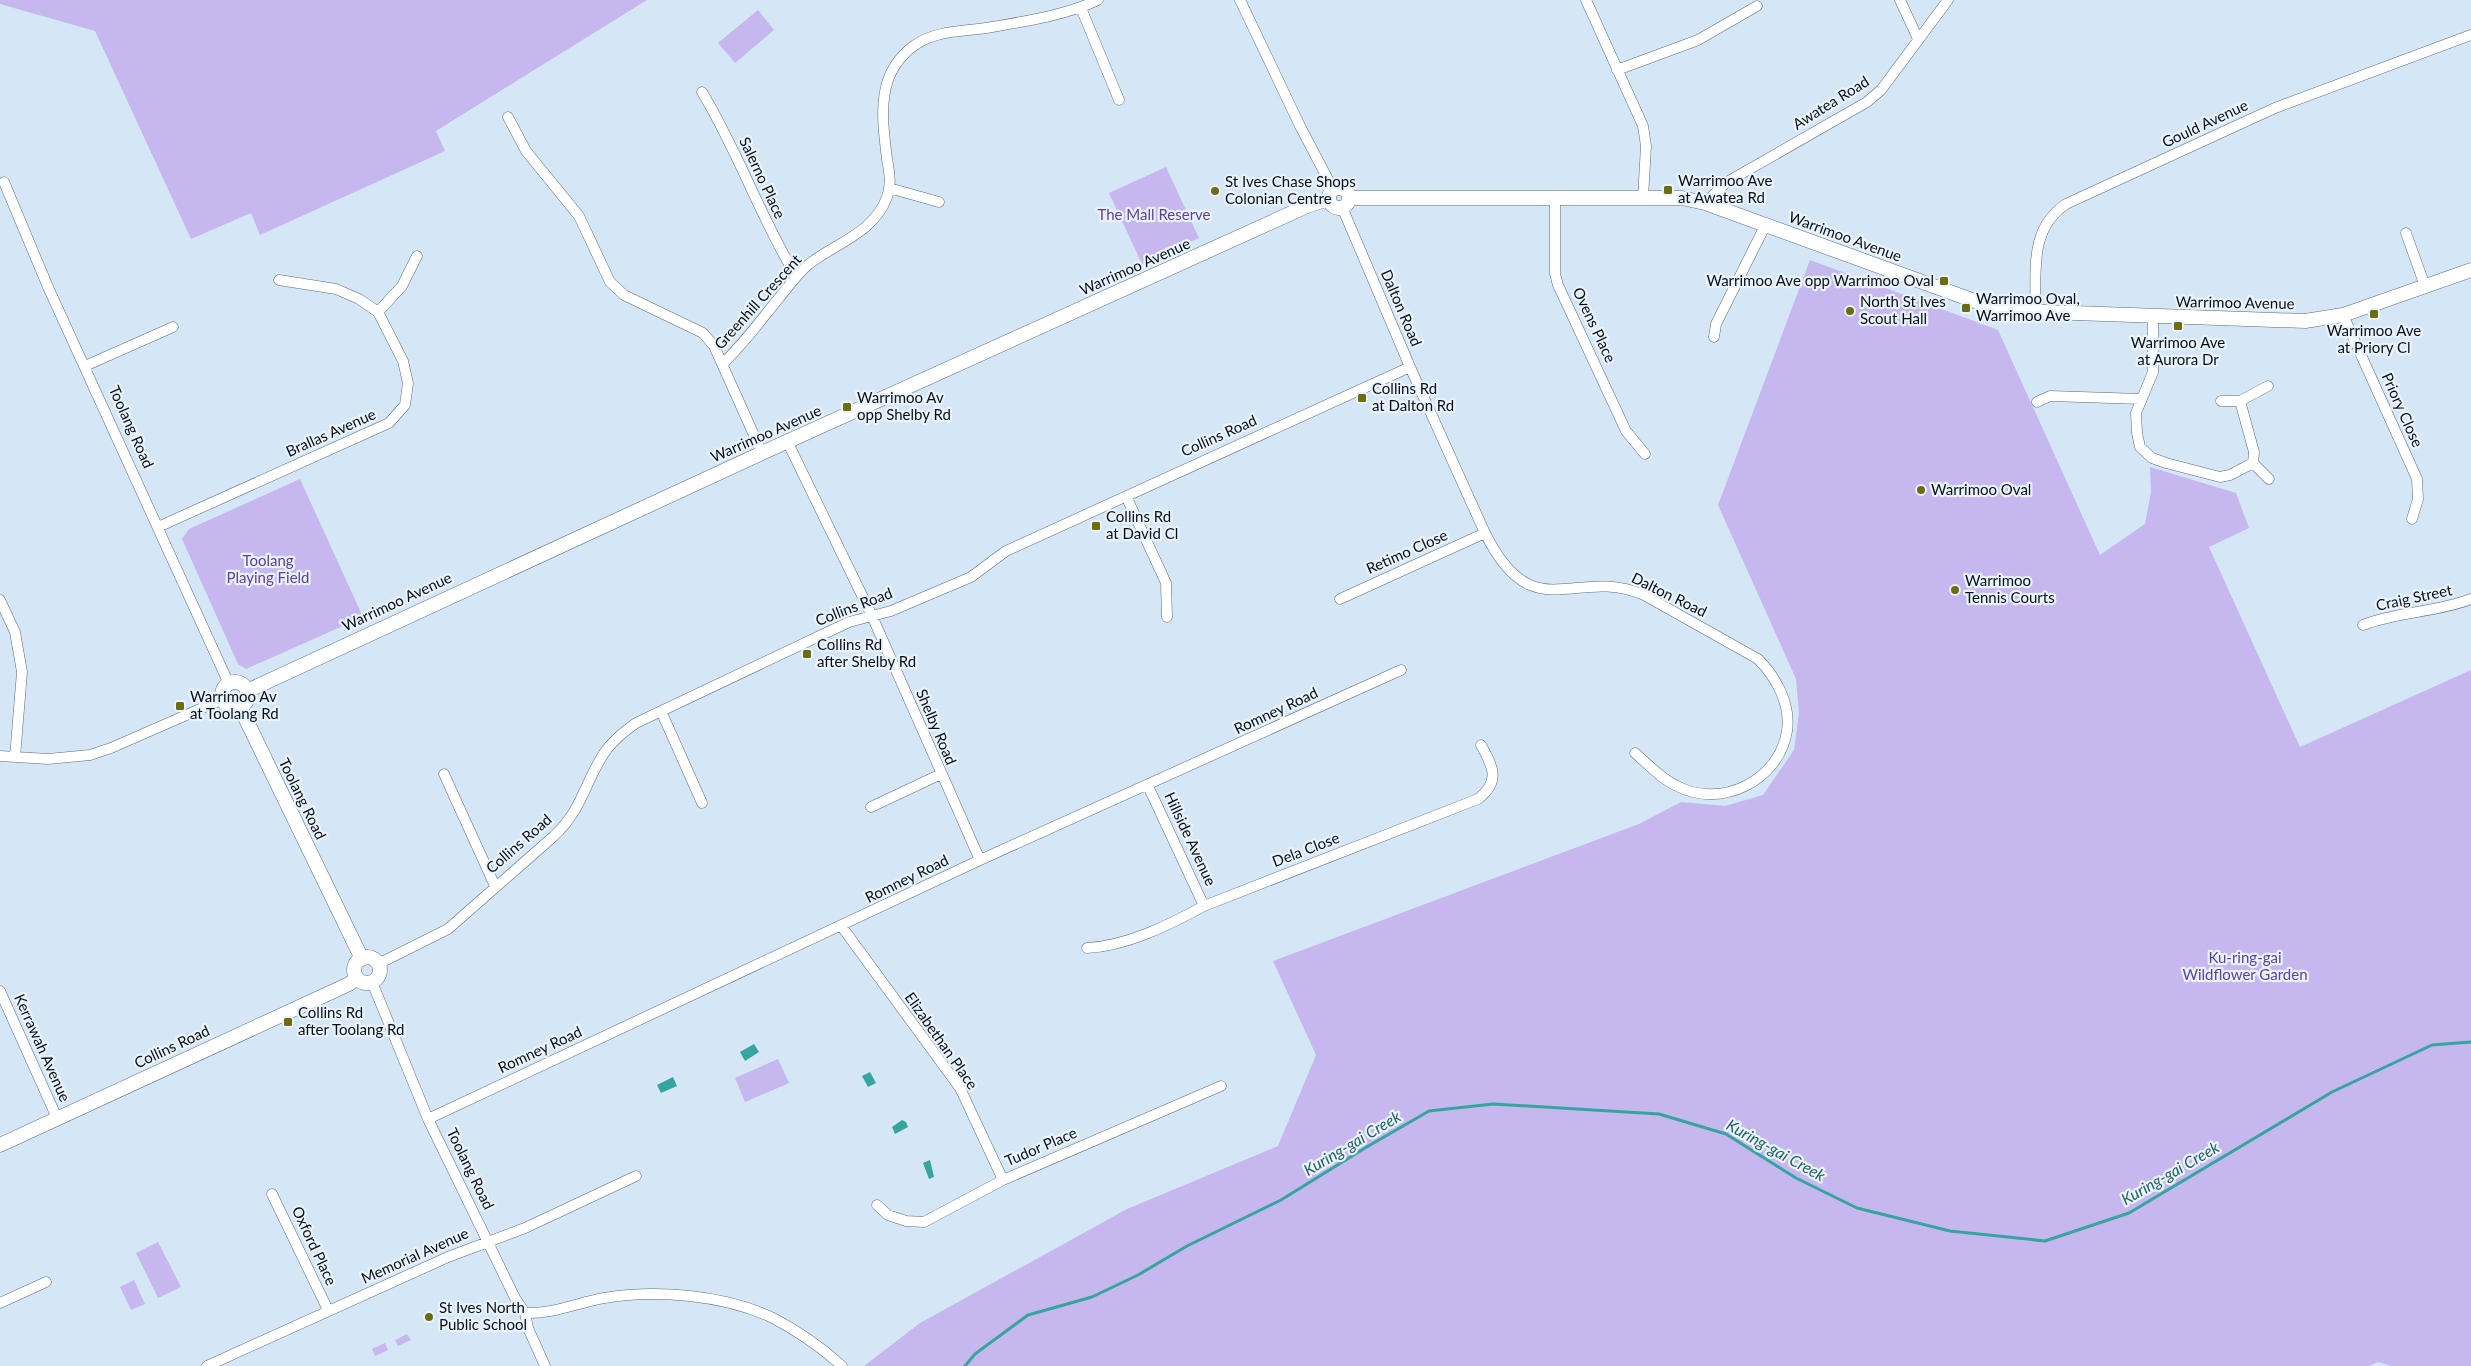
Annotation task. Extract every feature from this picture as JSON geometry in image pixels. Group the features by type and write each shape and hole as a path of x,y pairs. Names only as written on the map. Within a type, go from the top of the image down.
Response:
{"street":[{"name":"Greenhill Crescent","path":"722,364 736,351 796,276 809,264 856,236 872,222 883,205 889,188 883,94 890,74 901,58 915,45 934,35 991,28 1081,8 1098,0"},
{"path":"1240,0 1331,194 1344,189 1346,203"},
{"path":"1586,0 1643,126 1646,146 1644,198"},
{"path":"1900,0 1918,39"},
{"name":"Awatea Road","path":"1705,203 1727,182 1867,102 1891,79 1918,39 1948,0"},
{"path":"1618,70 1698,40 1758,6"},
{"path":"1081,8 1119,100"},
{"name":"Gould Avenue","path":"2035,312 2038,238 2053,212 2066,204 2275,108 2471,34"},
{"name":"Salerno Place","path":"702,92 716,116 775,242 796,276"},
{"path":"508,117 526,151 579,216 610,282 624,294 703,333 714,346 762,453"},
{"name":"Toolang Road","path":"4,182 48,287 229,684"},
{"path":"889,188 939,202"},
{"name":"Warrimoo Avenue","path":"247,691 762,453 788,443 1331,194"},
{"name":"Warrimoo Avenue","path":"1346,203 1555,198 1682,198 1705,203 1994,308 2035,312 2153,318 2305,321 2343,316 2471,270"},
{"name":"Ovens Place","path":"1555,198 1555,274 1558,285 1626,431 1645,454"},
{"name":"Dalton Road","path":"1346,203 1410,367 1485,533 1495,553 1507,569 1528,585 1564,591 1611,586 1627,588 1758,658 1771,672 1781,692 1787,713 1787,731 1781,748 1771,765 1758,779 1740,789 1724,794 1702,794 1677,787 1635,753"},
{"path":"1714,337 1716,324 1764,226"},
{"path":"2406,233 2425,286"},
{"path":"378,312 402,286 417,256"},
{"name":"Brallas Avenue","path":"158,527 389,423 405,405 408,383 403,361 378,312 360,299 336,289 279,280"},
{"name":"Priory Close","path":"2343,316 2417,479 2418,500 2412,519"},
{"path":"2153,318 2153,372 2136,413 2140,447 2152,458 2220,477 2230,475 2253,463"},
{"path":"85,366 173,327"},
{"name":"Collins Road","path":"378,964 448,928 567,824 579,805 607,749 624,732 661,711 849,622 891,611 971,577 1006,551 1410,367"},
{"path":"2221,401 2240,401 2268,386"},
{"path":"2038,402 2050,396 2141,399"},
{"path":"2240,401 2254,452 2253,463"},
{"name":"Shelby Road","path":"788,443 872,616 940,774 980,860"},
{"path":"2253,463 2269,479"},
{"path":"1126,496 1166,583 1167,617"},
{"name":"Retimo Close","path":"1340,599 1485,533"},
{"name":"Craig Street","path":"2363,625 2387,616 2448,608 2471,599"},
{"path":"0,600 15,632 22,672 15,757"},
{"name":"Romney Road","path":"428,1119 842,927 980,860 1148,786 1401,670"},
{"path":"239,683 247,691 246,701 240,707 231,707 223,699 223,691 229,684 239,683"},
{"path":"0,756 48,759 90,754 111,748 223,699"},
{"name":"Toolang Road","path":"240,707 362,959"},
{"path":"661,711 702,803"},
{"name":"Dela Close","path":"1087,948 1108,947 1179,919 1204,906 1478,799 1488,791 1492,782 1493,768 1482,745"},
{"path":"444,774 495,886"},
{"path":"871,807 940,774"},
{"name":"Hillside Avenue","path":"1148,786 1204,906"},
{"name":"Elizabethan Place","path":"842,927 960,1088 1003,1180"},
{"path":"371,958 378,964 379,974 372,982 364,982 357,978 355,967 362,959 371,958"},
{"name":"Collins Road","path":"0,1145 340,988 357,978"},
{"name":"Toolang Road","path":"372,982 428,1119 515,1298 525,1313 528,1328 545,1366"},
{"name":"Kerrawah Avenue","path":"0,991 57,1118"},
{"name":"Tudor Place","path":"877,1205 888,1215 924,1222 1003,1180 1221,1086"},
{"name":"Memorial Avenue","path":"207,1366 477,1244 488,1242 525,1228 636,1176"},
{"name":"Oxford Place","path":"272,1194 328,1310"},
{"path":"0,1303 46,1282"},
{"path":"525,1313 545,1314 603,1298 636,1294 706,1299 771,1318 801,1334 842,1366"}],"green space":[{"path":"0,0 647,0 436,131 445,151 260,235 251,213 191,239 95,31 0,4"},
{"path":"758,10 774,30 735,63 718,43"},
{"name":"The Mall Reserve","path":"1166,167 1199,238 1142,264 1109,193"},
{"name":"Ku-ring-gai Wildflower Garden","path":"1810,260 1998,330 2100,555 2145,524 2151,492 2150,467 2236,493 2249,528 2209,547 2300,747 2471,670 2471,1366 2391,1366 2378,1362 2369,1366 864,1366 920,1323 1127,1209 1278,1146 1316,1055 1273,961 1639,824 1681,802 1725,806 1763,795 1794,750 1799,713 1796,679 1718,505"},
{"name":"Toolang Playing Field","path":"300,479 363,617 246,669 238,664 182,539 189,529"},
{"path":"778,1059 789,1083 745,1102 735,1078"},
{"path":"158,1242 181,1287 158,1298 136,1253"},
{"path":"134,1280 145,1304 131,1310 120,1287"},
{"path":"407,1334 411,1340 398,1346 395,1340"},
{"path":"385,1343 388,1350 375,1356 372,1349"}],"shaded area":[{"path":"754,1044 759,1052 745,1061 740,1052"},
{"path":"870,1072 876,1083 868,1087 862,1076"},
{"path":"673,1077 677,1086 661,1093 657,1085"},
{"path":"902,1120 906,1122 908,1127 895,1134 892,1127"},
{"path":"930,1160 934,1177 929,1179 923,1163"}],"waterway":[{"name":"Kuring-gai Creek","path":"965,1366 975,1354 1028,1315 1092,1297 1138,1275 1187,1246 1281,1200 1429,1111 1493,1104 1659,1114 1726,1134 1796,1178 1857,1208 1950,1231 2045,1241 2129,1213 2332,1092 2432,1045 2471,1042"}],"place":[{"name":"Warrimoo Ave at Awatea Rd","path":"1668,190"},
{"name":"St Ives Chase Shops Colonian Centre","path":"1215,191"},
{"name":"Warrimoo Ave opp Warrimoo Oval","path":"1944,281"},
{"name":"Warrimoo Oval, Warrimoo Ave","path":"1966,308"},
{"name":"North St Ives Scout Hall","path":"1850,311"},
{"name":"Warrimoo Ave at Priory Cl","path":"2374,314"},
{"name":"Warrimoo Ave at Aurora Dr","path":"2178,326"},
{"name":"Collins Rd at Dalton Rd","path":"1362,398"},
{"name":"Warrimoo Av opp Shelby Rd","path":"847,407"},
{"name":"Warrimoo Oval","path":"1921,490"},
{"name":"Collins Rd at David Cl","path":"1096,526"},
{"name":"Warrimoo Tennis Courts","path":"1955,590"},
{"name":"Collins Rd after Shelby Rd","path":"807,654"},
{"name":"Warrimoo Av at Toolang Rd","path":"180,706"},
{"name":"Collins Rd after Toolang Rd","path":"288,1022"},
{"name":"St Ives North Public School","path":"429,1317"}]}
